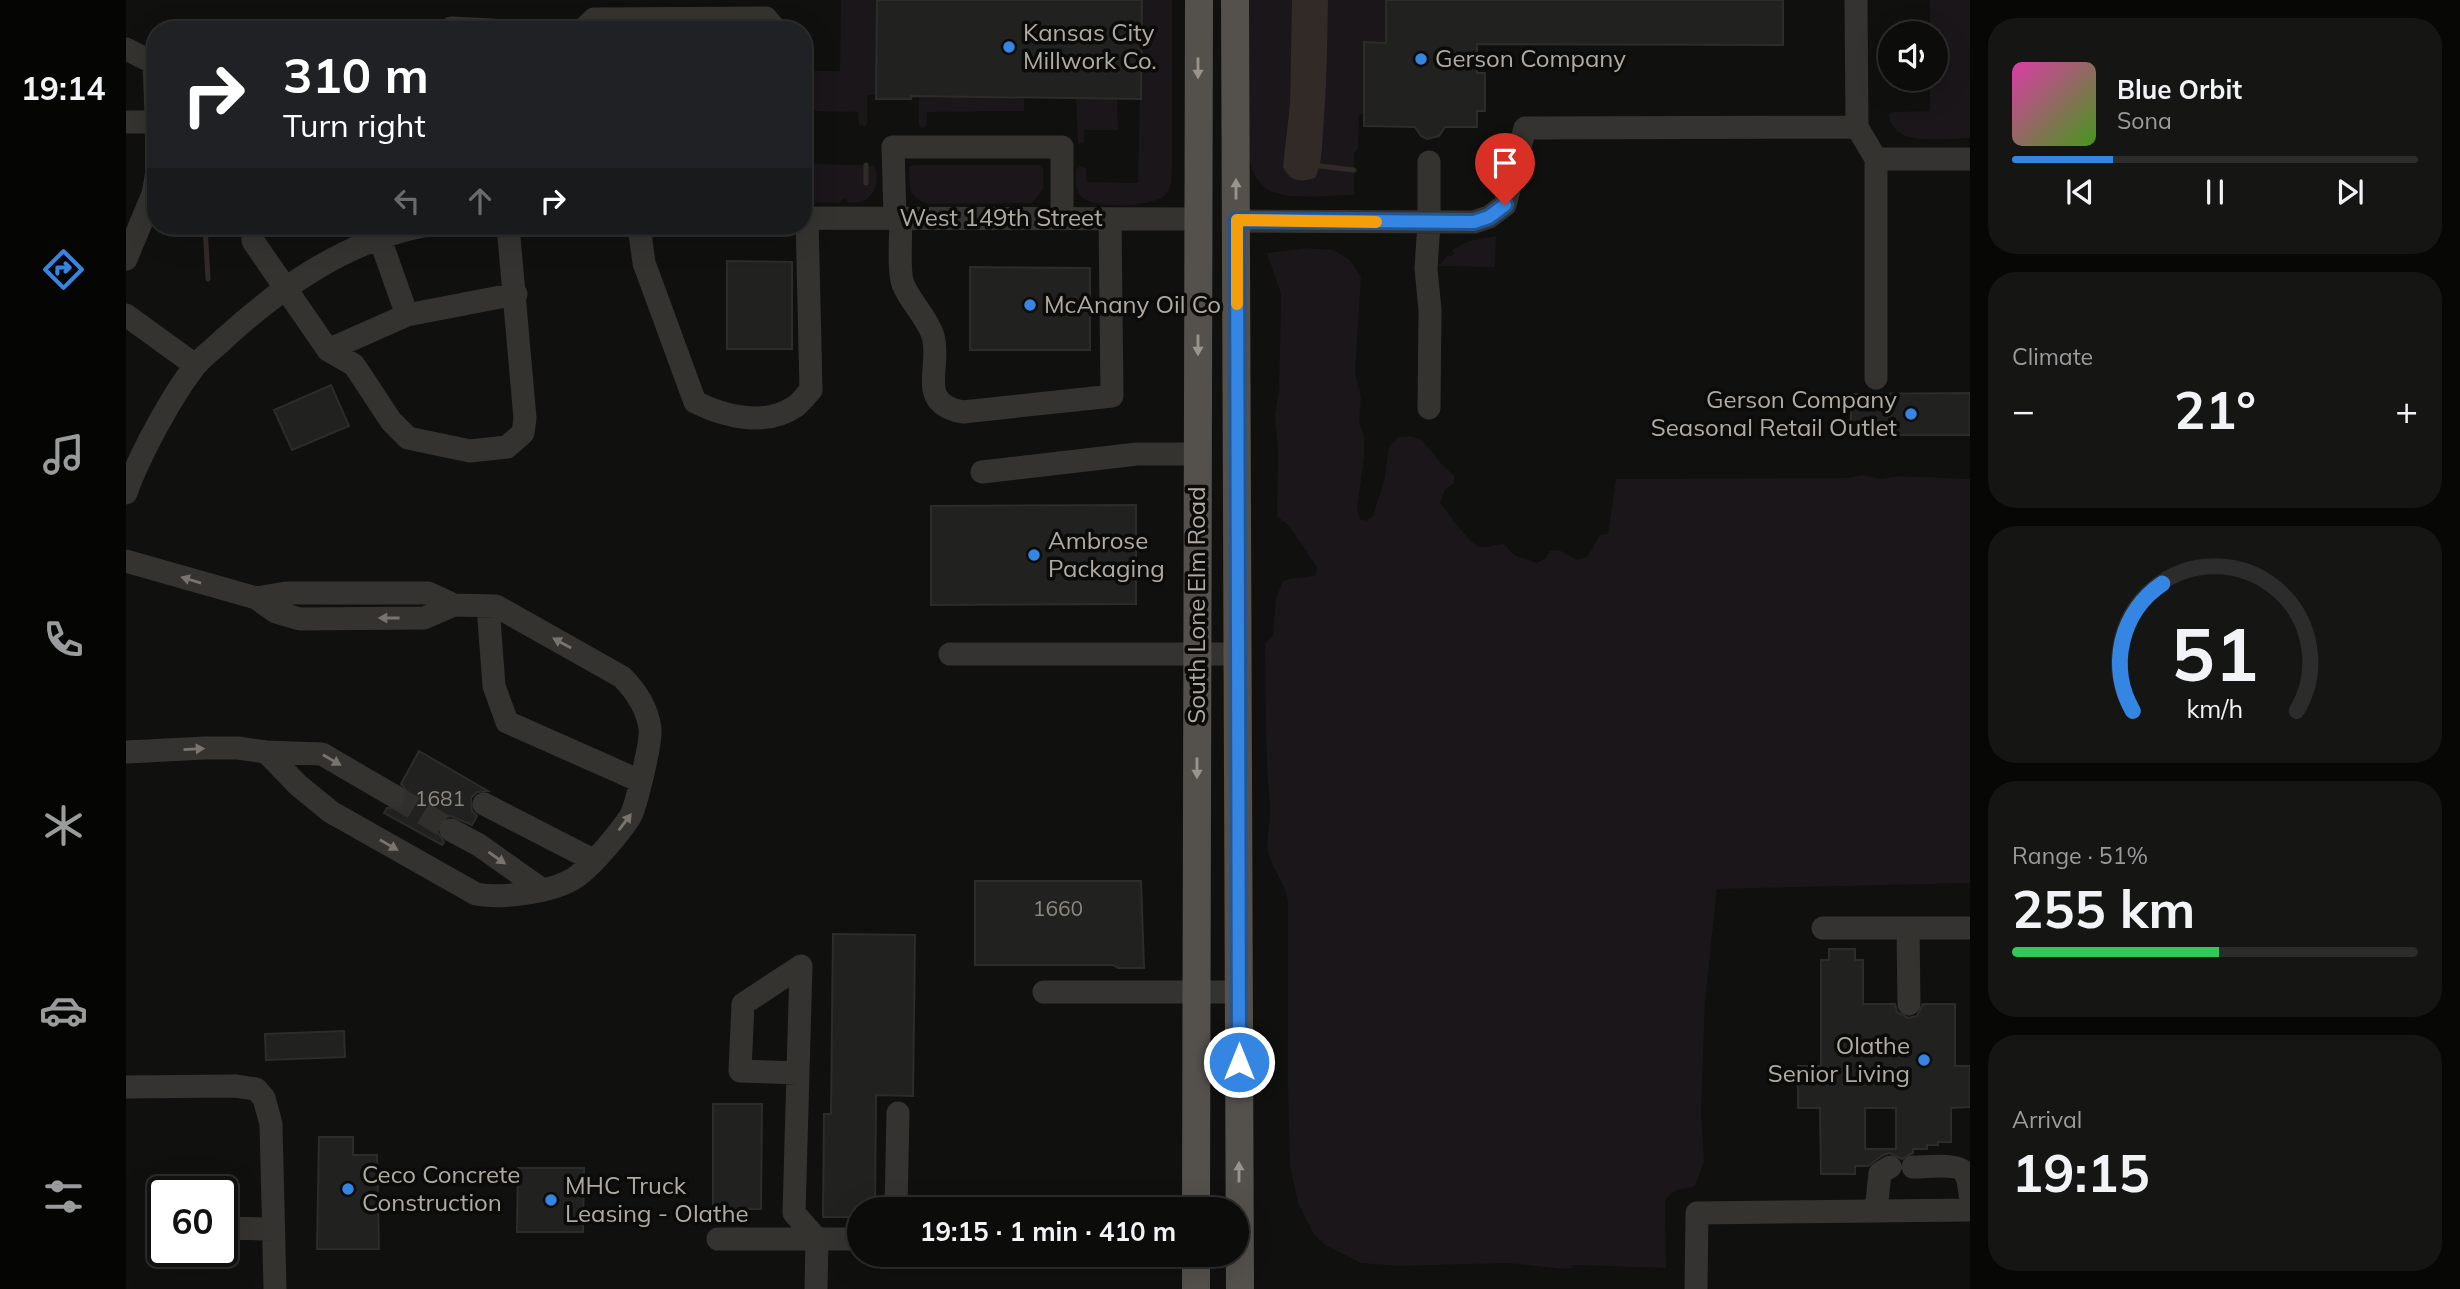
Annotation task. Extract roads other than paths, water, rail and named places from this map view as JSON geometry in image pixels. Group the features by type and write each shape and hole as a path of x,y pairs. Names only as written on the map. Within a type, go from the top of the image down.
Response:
{"main road":[{"name":"South Lone Elm Road","path":"1196,1197 1199,0"},
{"name":"South Lone Elm Road","path":"1235,0 1240,1289"},
{"path":"1196,1267 1196,1289"}],"street":[{"path":"1856,0 1857,127 1876,159 1877,378"},
{"path":"592,21 752,18 765,18 768,21"},
{"path":"126,49 147,60"},
{"path":"126,122 147,121"},
{"path":"1237,220 1474,222 1489,217 1505,205 1525,128 1857,127"},
{"path":"1062,219 1062,147 893,147 901,282 933,337 934,393 940,404 950,410 962,412 1112,396 1110,219"},
{"path":"1876,159 1970,159"},
{"path":"1429,162 1426,269 1430,310 1429,408"},
{"path":"126,259 147,208"},
{"name":"West 149th Street","path":"812,218 1198,219"},
{"path":"253,235 253,241 328,350 354,365 391,421 408,438 470,451 507,447 523,433 525,418 509,235"},
{"path":"126,493 162,418 195,365 286,289 341,253 393,235"},
{"path":"640,235 644,264 695,402 723,413 770,418 796,406 811,390 806,235"},
{"path":"380,239 407,315"},
{"path":"328,350 407,315 516,294"},
{"path":"126,315 195,365"},
{"path":"982,472 1138,454 1198,454"},
{"path":"126,561 256,598 286,593 428,593 454,605 496,607 622,677 635,689 646,711 650,731 631,815 579,876 541,889 494,897 476,894 331,812 298,785 266,752"},
{"path":"488,606 494,685 507,722 640,781"},
{"path":"950,654 1239,654"},
{"path":"126,752 238,748 322,754 394,796"},
{"path":"484,804 593,860"},
{"path":"451,830 479,845 541,889"},
{"path":"1823,928 1970,928"},
{"path":"1908,928 1909,1004"},
{"path":"798,1073 740,1072 743,1004 802,966 794,1213 817,1239 816,1289"},
{"path":"1044,992 1238,992"},
{"path":"126,1087 235,1086 256,1089 264,1098 271,1124 275,1289"},
{"path":"896,1197 898,1114"},
{"path":"1876,1211 1880,1173 1890,1167"},
{"path":"1913,1167 1957,1167 1964,1170 1970,1194"},
{"path":"1696,1289 1697,1213 1970,1210"},
{"path":"238,1228 273,1229"},
{"path":"718,1239 847,1238"}],"waterway":[{"path":"866,165 866,183"},
{"path":"1320,166 1354,170"},
{"path":"206,235 208,279"}],"tunnel":[{"path":"394,796 451,830"}],"place":[{"name":"Kansas City Millwork Co.","path":"1009,47"},
{"name":"Gerson Company","path":"1421,59"},
{"name":"McAnany Oil Co","path":"1030,305"},
{"name":"Gerson Company Seasonal Retail Outlet","path":"1911,414"},
{"name":"Ambrose Packaging","path":"1034,555"},
{"name":"Olathe Senior Living","path":"1924,1060"},
{"name":"Ceco Concrete Construction","path":"348,1189"},
{"name":"MHC Truck Leasing - Olathe","path":"551,1200"}]}
